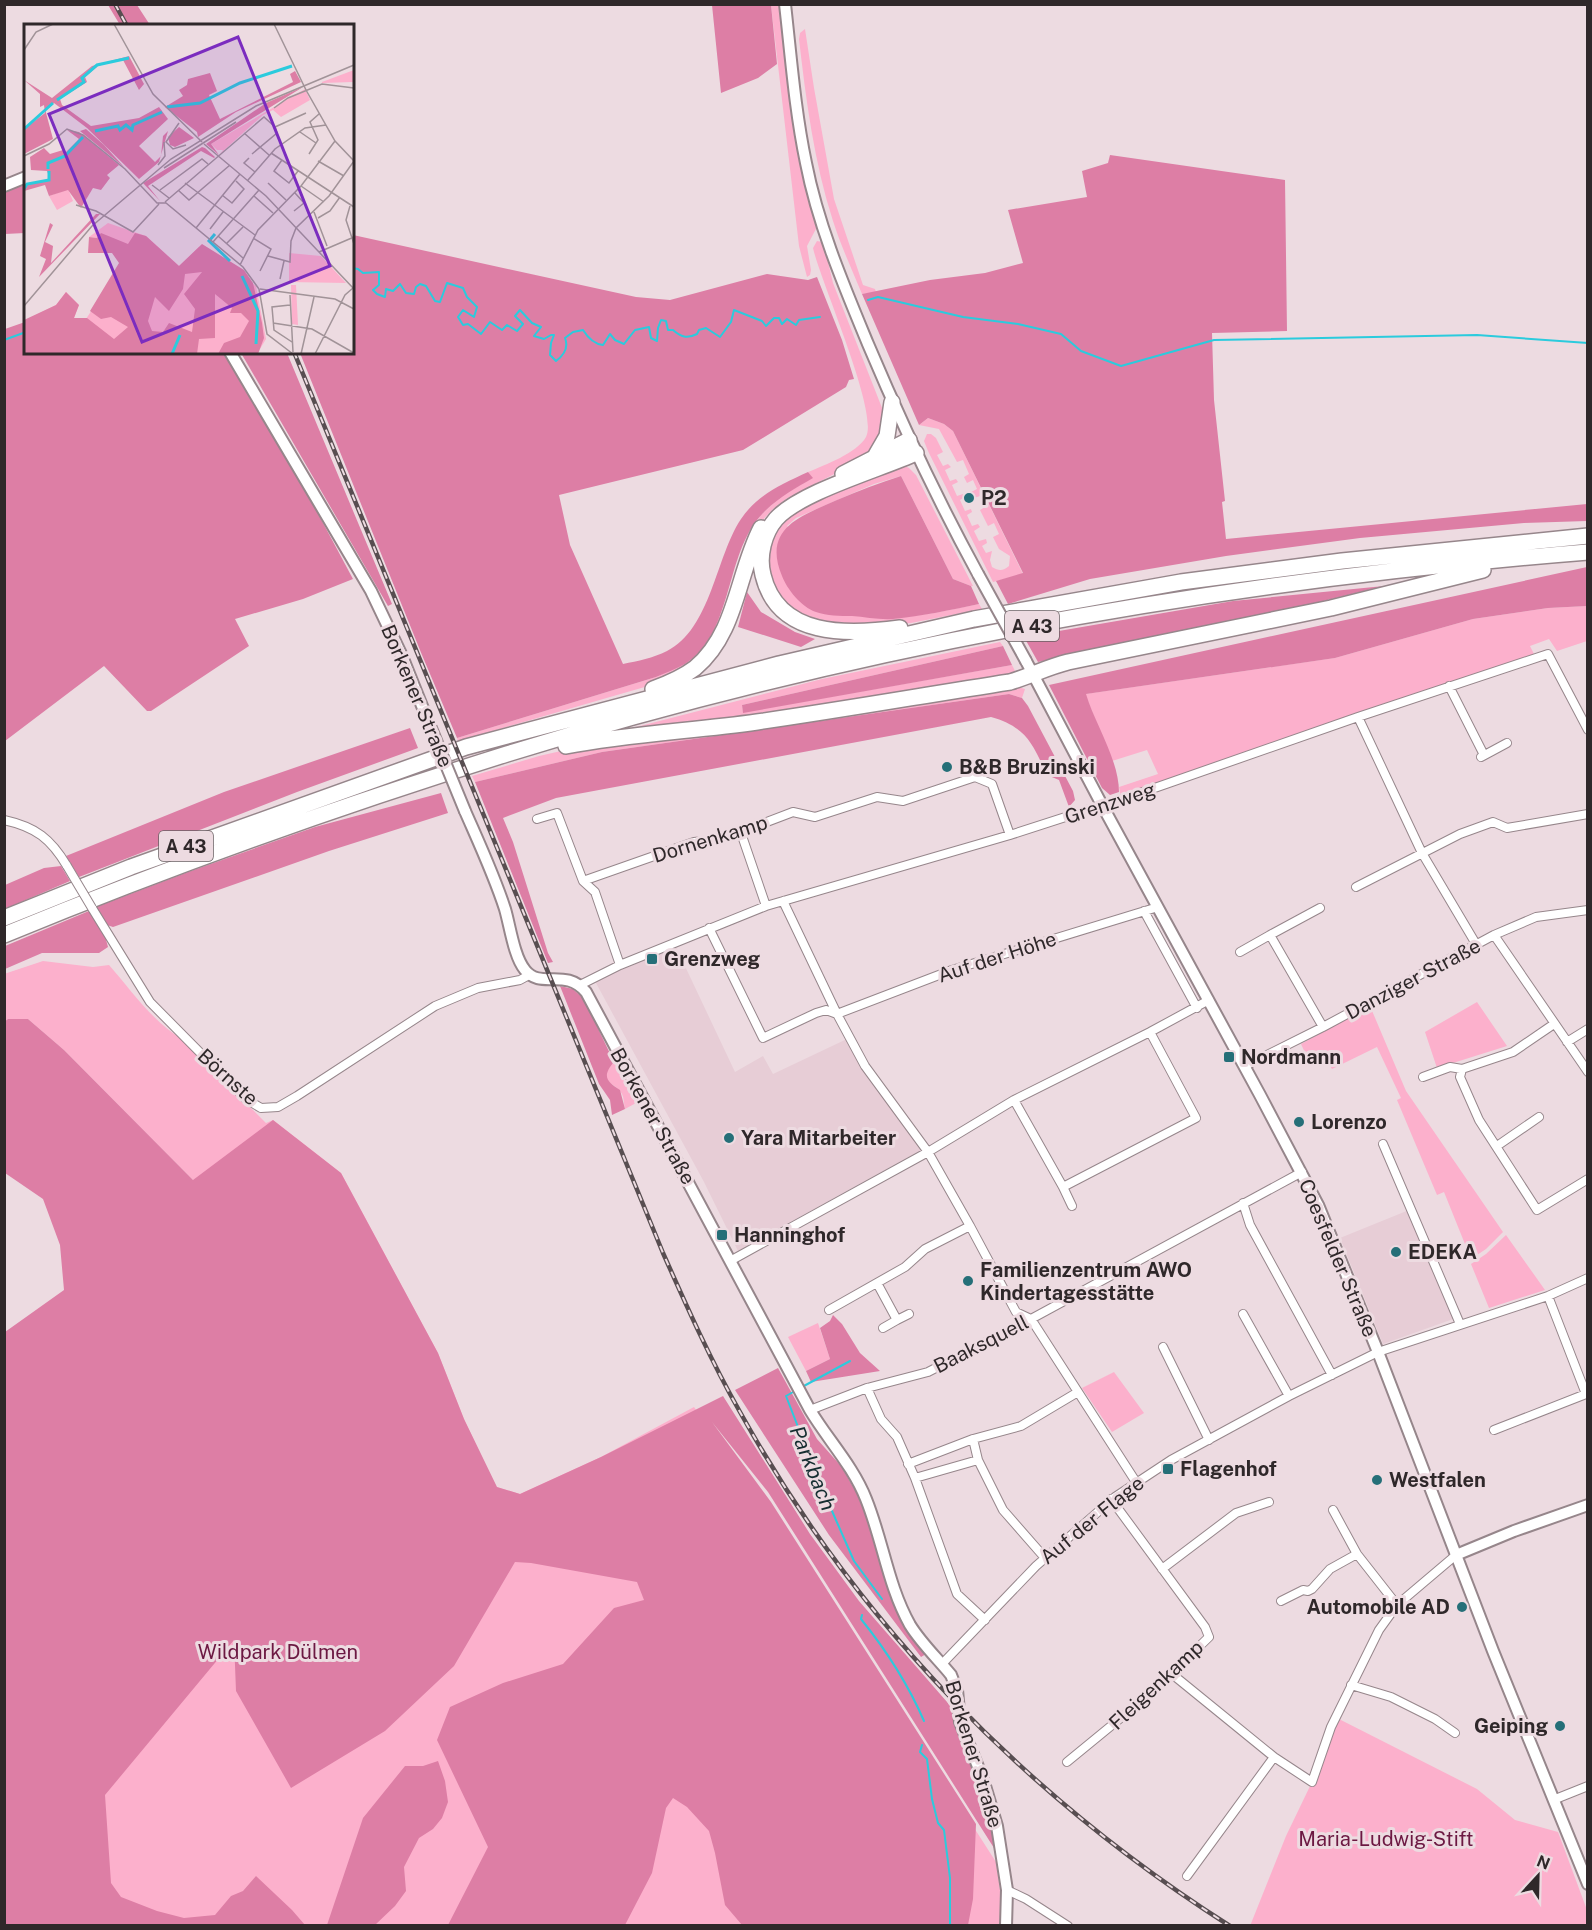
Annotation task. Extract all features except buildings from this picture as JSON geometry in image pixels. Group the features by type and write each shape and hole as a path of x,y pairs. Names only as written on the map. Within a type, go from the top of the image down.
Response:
{"highway":[{"path":"876,455 887,436 892,402"},
{"path":"600,711 665,684 694,669 716,645 730,616 748,556 761,528 772,515 790,501 876,455 913,446"},
{"path":"913,446 790,507 776,519 762,547 761,567 765,586 772,600 782,611 808,626 825,630 842,632 890,630 974,619"},
{"name":"A 43","path":"4,918 131,867 466,747 779,664 974,619 1181,582 1354,560 1587,536"},
{"name":"A 43","path":"4,935 229,847 507,754 672,708 833,668 1077,617 1213,594 1350,575 1525,556 1587,552"},
{"path":"507,754 549,752 560,747 600,739 757,722 1010,682 1029,668 1045,668 1331,608 1473,572 1568,554"}],"street":[{"name":"Coesfelder Straße","path":"785,4 806,164 838,270 892,402 949,522 1302,1172 1333,1239 1587,1884"},
{"path":"4,186 24,178"},
{"name":"Borkener Straße","path":"231,354 371,591 402,656 504,907 520,962 529,975"},
{"name":"Grenzweg","path":"580,985 620,965 766,906 1010,835 1548,654 1587,730"},
{"path":"1449,686 1482,756 1507,743"},
{"path":"1358,717 1422,853 1476,944"},
{"name":"Dornenkamp","path":"583,881 694,842 722,839 741,833 793,812 815,818 877,797 903,801 975,777 992,784 1010,835"},
{"path":"537,819 557,813 583,881 595,892 620,965"},
{"path":"1356,887 1460,834 1493,822 1507,828 1587,814"},
{"name":"Börnste","path":"4,820 37,832 56,847 150,1002 228,1083 246,1099 261,1108 278,1107 435,1006 478,988 520,980 529,975"},
{"path":"741,833 766,906"},
{"path":"783,901 837,1014 865,1066 928,1152 1011,1305 1016,1311 1031,1319 1136,1482"},
{"name":"Auf der Höhe","path":"709,928 763,1038 816,1012 826,1010 837,1014 952,970 1158,907"},
{"path":"1240,952 1320,908"},
{"name":"Danziger Straße","path":"1245,1066 1323,1027 1494,935 1536,917 1587,910"},
{"path":"1144,911 1197,1008"},
{"path":"1270,935 1323,1027"},
{"path":"1494,935 1587,1072"},
{"path":"529,975 540,979 562,978 580,985"},
{"name":"Borkener Straße","path":"580,985 592,1002 810,1410 856,1477 866,1499 895,1593 911,1627 954,1682 960,1722 983,1779 1003,1855 1007,1890 1006,1926"},
{"path":"730,1261 928,1152 1014,1100 1209,1000"},
{"path":"1423,1077 1450,1067 1462,1069 1513,1052 1554,1024"},
{"path":"1567,1042 1587,1029"},
{"path":"1063,1187 1196,1118 1150,1032"},
{"path":"1462,1069 1460,1077 1479,1120 1537,1210 1587,1179"},
{"path":"1014,1100 1072,1206"},
{"path":"1497,1146 1539,1117"},
{"path":"1383,1144 1460,1324"},
{"name":"Baaksquell","path":"810,1410 867,1388 928,1372 1031,1319 1302,1172"},
{"path":"1242,1203 1250,1225 1332,1375"},
{"path":"829,1310 905,1267 925,1249 970,1226"},
{"name":"Auf der Flage","path":"942,1664 1045,1557 1112,1499 1136,1482 1289,1396 1378,1352 1548,1296 1587,1278"},
{"path":"877,1283 897,1320"},
{"path":"1494,1430 1586,1394 1548,1296"},
{"path":"883,1328 909,1314"},
{"path":"1243,1314 1289,1396"},
{"path":"1163,1347 1209,1440"},
{"path":"867,1388 881,1419 897,1437 915,1478 957,1594 985,1620"},
{"path":"908,1464 973,1439 1021,1425 1078,1392"},
{"path":"973,1439 978,1460 1003,1510 1045,1557"},
{"path":"915,1478 978,1460"},
{"name":"Fleigenkamp","path":"1067,1762 1095,1741 1172,1674 1209,1637 1205,1627 1112,1499"},
{"path":"1162,1569 1236,1513 1269,1502"},
{"path":"1172,1674 1274,1757 1312,1782 1330,1727 1379,1630 1397,1605 1456,1555 1587,1505"},
{"path":"1332,1510 1357,1554 1397,1605"},
{"path":"1281,1601 1302,1590 1312,1589 1330,1569 1357,1554"},
{"path":"1351,1684 1391,1697 1435,1719 1455,1733"},
{"path":"1187,1876 1274,1757"},
{"path":"1554,1800 1587,1786"},
{"path":"1007,1890 1026,1899 1068,1926"}],"shaded area":[{"path":"675,945 735,1072 763,1056 773,1074 849,1038 923,1149 738,1251 704,1182 596,983 597,979"},
{"path":"1409,1210 1456,1318 1383,1344 1340,1238"}],"green space":[{"path":"108,5 137,5 149,24 119,24"},
{"path":"712,5 771,5 777,64 758,78 721,93"},
{"path":"771,5 779,5 789,89 818,225 807,246 811,270 807,277 799,246"},
{"path":"805,29 834,199 863,285 875,289 876,292 862,294 826,199 812,131 799,39 800,33"},
{"path":"1110,155 1285,180 1287,331 1212,333 1214,400 1225,501 1222,502 1226,539 1587,504 1587,521 1524,523 1360,538 1226,556 1090,579 1008,604 996,581 1023,573 953,431 944,424 928,418 919,425 862,294 930,280 985,273 1023,263 1008,210 1087,197 1082,171 1108,163"},
{"path":"24,181 24,233 5,234 4,191"},
{"path":"354,235 636,297 670,300 767,274 808,280 817,277 842,340 854,379 849,380 846,387 743,450 559,495 570,545 623,664 662,653 682,641 694,626 703,609 732,534 741,519 762,497 808,472 813,478 768,508 754,524 741,550 718,622 699,652 685,664 656,677 457,738 300,354 354,354"},
{"path":"817,241 824,245 833,283 884,413 885,424 876,449 842,470 786,499 760,523 721,627 692,665 662,682 458,741 457,738 656,677 686,663 722,613 748,535 761,515 780,497 812,478 808,472 848,453 862,443 866,437 868,423 864,402 857,375 813,248"},
{"path":"24,322 24,354 225,354 307,493 353,579 303,599 235,619 249,646 151,711 147,711 104,666 5,741 5,329"},
{"path":"242,354 287,354 392,604 388,606"},
{"path":"928,418 944,424 953,431 1023,574 993,582 928,451 924,441 927,434 936,438 943,452 937,455 943,466 948,464 951,467 945,470 950,481 956,479 958,482 952,485 957,496 963,494 965,497 960,500 965,511 971,509 972,512 967,515 972,526 978,524 980,527 974,531 979,541 986,539 987,543 982,546 986,553 992,551 990,560 992,567 1001,570 1007,568 1010,556 999,549 993,537 999,534 994,523 988,526 980,510 985,507 980,496 974,498 971,492 977,489 973,480 967,483 964,477 969,474 963,460 957,462 939,429 919,425"},
{"path":"902,465 916,475 973,586 953,579 901,476 874,484 796,518 787,526 891,619 979,604 982,609 911,623 873,627 834,627 790,613 768,582 768,540 793,509"},
{"path":"901,476 953,579 971,586 979,604 926,615 888,619 829,615 810,610 791,592 782,576 777,560 777,546 781,535 799,518 810,512"},
{"path":"1587,567 1587,606 1548,608 1473,619 1335,658 1086,694 1115,767 1119,792 1110,795 1102,788 1049,685"},
{"path":"1384,586 1227,625 1038,662 1024,637 1233,601"},
{"path":"747,592 761,612 795,632 815,639 801,647 738,627"},
{"path":"1587,606 1587,641 1557,651 1549,639 1530,646 1536,658 1121,798 1119,787 1158,774 1147,750 1112,761 1085,694 1335,658 1473,619 1548,608"},
{"path":"1000,642 1003,646 742,705 743,712 1012,665 1016,673 714,725 617,732 822,679"},
{"path":"1003,646 1012,665 743,713 742,705"},
{"path":"1018,687 1025,689 1022,698 1009,694 602,752 475,782 472,776 539,756 583,746"},
{"path":"1009,694 1022,698 1028,706 1073,791 1075,800 1069,807 1059,780 1047,775 1027,738 1013,726 991,717 556,798 503,818 553,962 548,963 475,782 602,752"},
{"path":"410,728 418,748 297,792 79,877 66,856 224,792"},
{"path":"441,793 448,813 329,851 113,927 107,925 96,907 315,827"},
{"path":"61,866 70,881 5,909 5,885 44,868"},
{"path":"89,911 105,936 108,947 99,953 42,953 5,969 5,946"},
{"name":"Wildpark Dülmen","path":"43,961 93,967 109,965 152,1014 182,1039 266,1123 273,1120 341,1173 438,1353 464,1419 496,1487 520,1494 601,1457 694,1407 767,1505 996,1862 1002,1925 5,1925 193,1180 64,1050 28,1019 8,1019 5,1022 4,974"},
{"path":"560,986 573,989 584,999 614,1062 608,1071 607,1078 620,1090 625,1109 612,1115 610,1100 599,1084"},
{"path":"1477,1002 1507,1046 1437,1068 1425,1032"},
{"path":"1370,1006 1406,1091 1503,1232 1486,1249 1471,1259 1444,1192 1437,1195 1397,1100 1401,1098 1377,1047 1332,1069 1325,1057 1305,1067 1300,1061 1307,1057 1301,1044"},
{"name":"Wildpark Dülmen","path":"8,1019 28,1019 64,1050 193,1180 273,1120 341,1173 438,1353 464,1419 497,1487 520,1494 601,1457 723,1396 810,1534 859,1601 954,1710 996,1836 994,1848 768,1492 712,1422 771,1502 976,1824 973,1899 968,1925 742,1925 725,1905 709,1831 687,1807 673,1798 666,1808 652,1873 625,1925 448,1925 488,1847 437,1740 450,1707 503,1683 563,1664 614,1608 644,1600 637,1582 515,1562 454,1666 385,1731 291,1788 236,1691 234,1640 105,1795 111,1883 121,1897 157,1911 184,1918 215,1915 231,1896 243,1891 256,1876 305,1925 5,1925 5,1332 64,1290 60,1245 43,1199 5,1173 4,1022"},
{"path":"614,1062 636,1103 625,1109 622,1094 606,1078"},
{"path":"1506,1235 1545,1290 1489,1308 1471,1264 1486,1254"},
{"path":"833,1315 842,1324 860,1353 880,1371 811,1382 806,1371 830,1359 820,1328 830,1321"},
{"path":"818,1323 830,1359 806,1371 788,1337"},
{"path":"778,1368 817,1439 841,1466 856,1492 864,1510 887,1587 905,1628 926,1654 921,1657 829,1535 735,1390"},
{"path":"1114,1372 1144,1413 1112,1432 1082,1388"},
{"name":"Maria-Ludwig-Stift","path":"1335,1717 1477,1789 1515,1820 1558,1832 1587,1910 1587,1926 1250,1926 1286,1836 1312,1782"},
{"path":"438,1761 445,1781 448,1802 442,1818 433,1829 419,1838 404,1867 406,1891 395,1906 375,1925 327,1925 363,1818 405,1766 423,1766"}],"waterway":[{"path":"354,268 363,273 379,272 379,285 373,290 385,297 386,289 393,291 400,284 406,293 414,294 416,287 420,284 426,286 435,301 440,302 447,283 463,288 467,297 477,307 474,317 463,310 458,317 463,325 468,324 481,334 490,322 502,330 507,325 517,331 523,324 515,316 520,310 532,323 541,327 534,336 544,339 554,335 550,355 556,361 565,351 565,338 573,332 583,330 587,336 600,344 603,345 610,334 615,340 624,344 635,330 649,327 651,338 657,341 661,320 666,321 668,330 684,336 693,336 699,330 706,328 720,337 731,322 734,310 762,321 766,326 774,318 779,318 782,324 787,319 796,325 799,320 820,317"},
{"path":"868,300 878,297 963,317 1018,324 1061,334 1081,351 1121,366 1214,340 1477,335 1588,343"},
{"path":"4,340 24,333"},
{"name":"Parkbach","path":"802,1387 850,1361"},
{"name":"Parkbach","path":"795,1391 786,1396 800,1432 809,1468 832,1511 854,1561 882,1599"},
{"path":"862,1615 861,1619 896,1668 924,1721"},
{"name":"Parkbach","path":"922,1745 920,1752 927,1759 932,1799 938,1823 944,1830 950,1878 950,1926"}],"railway":[{"path":"115,4 126,24"},
{"path":"295,354 663,1253 709,1354 740,1412 786,1489 837,1563 893,1633 953,1700 1017,1762 1084,1821 1155,1876 1230,1926"}],"place":[{"name":"P2","path":"969,498"},
{"name":"B&B Bruzinski","path":"947,767"},
{"name":"Grenzweg","path":"652,959"},
{"name":"Nordmann","path":"1229,1057"},
{"name":"Lorenzo","path":"1299,1122"},
{"name":"Yara Mitarbeiter","path":"729,1138"},
{"name":"Hanninghof","path":"722,1235"},
{"name":"EDEKA","path":"1396,1252"},
{"name":"Familienzentrum AWO Kindertagesstätte","path":"968,1281"},
{"name":"Flagenhof","path":"1168,1469"},
{"name":"Westfalen","path":"1377,1480"},
{"name":"Automobile AD","path":"1462,1607"},
{"name":"Geiping","path":"1560,1726"}]}
